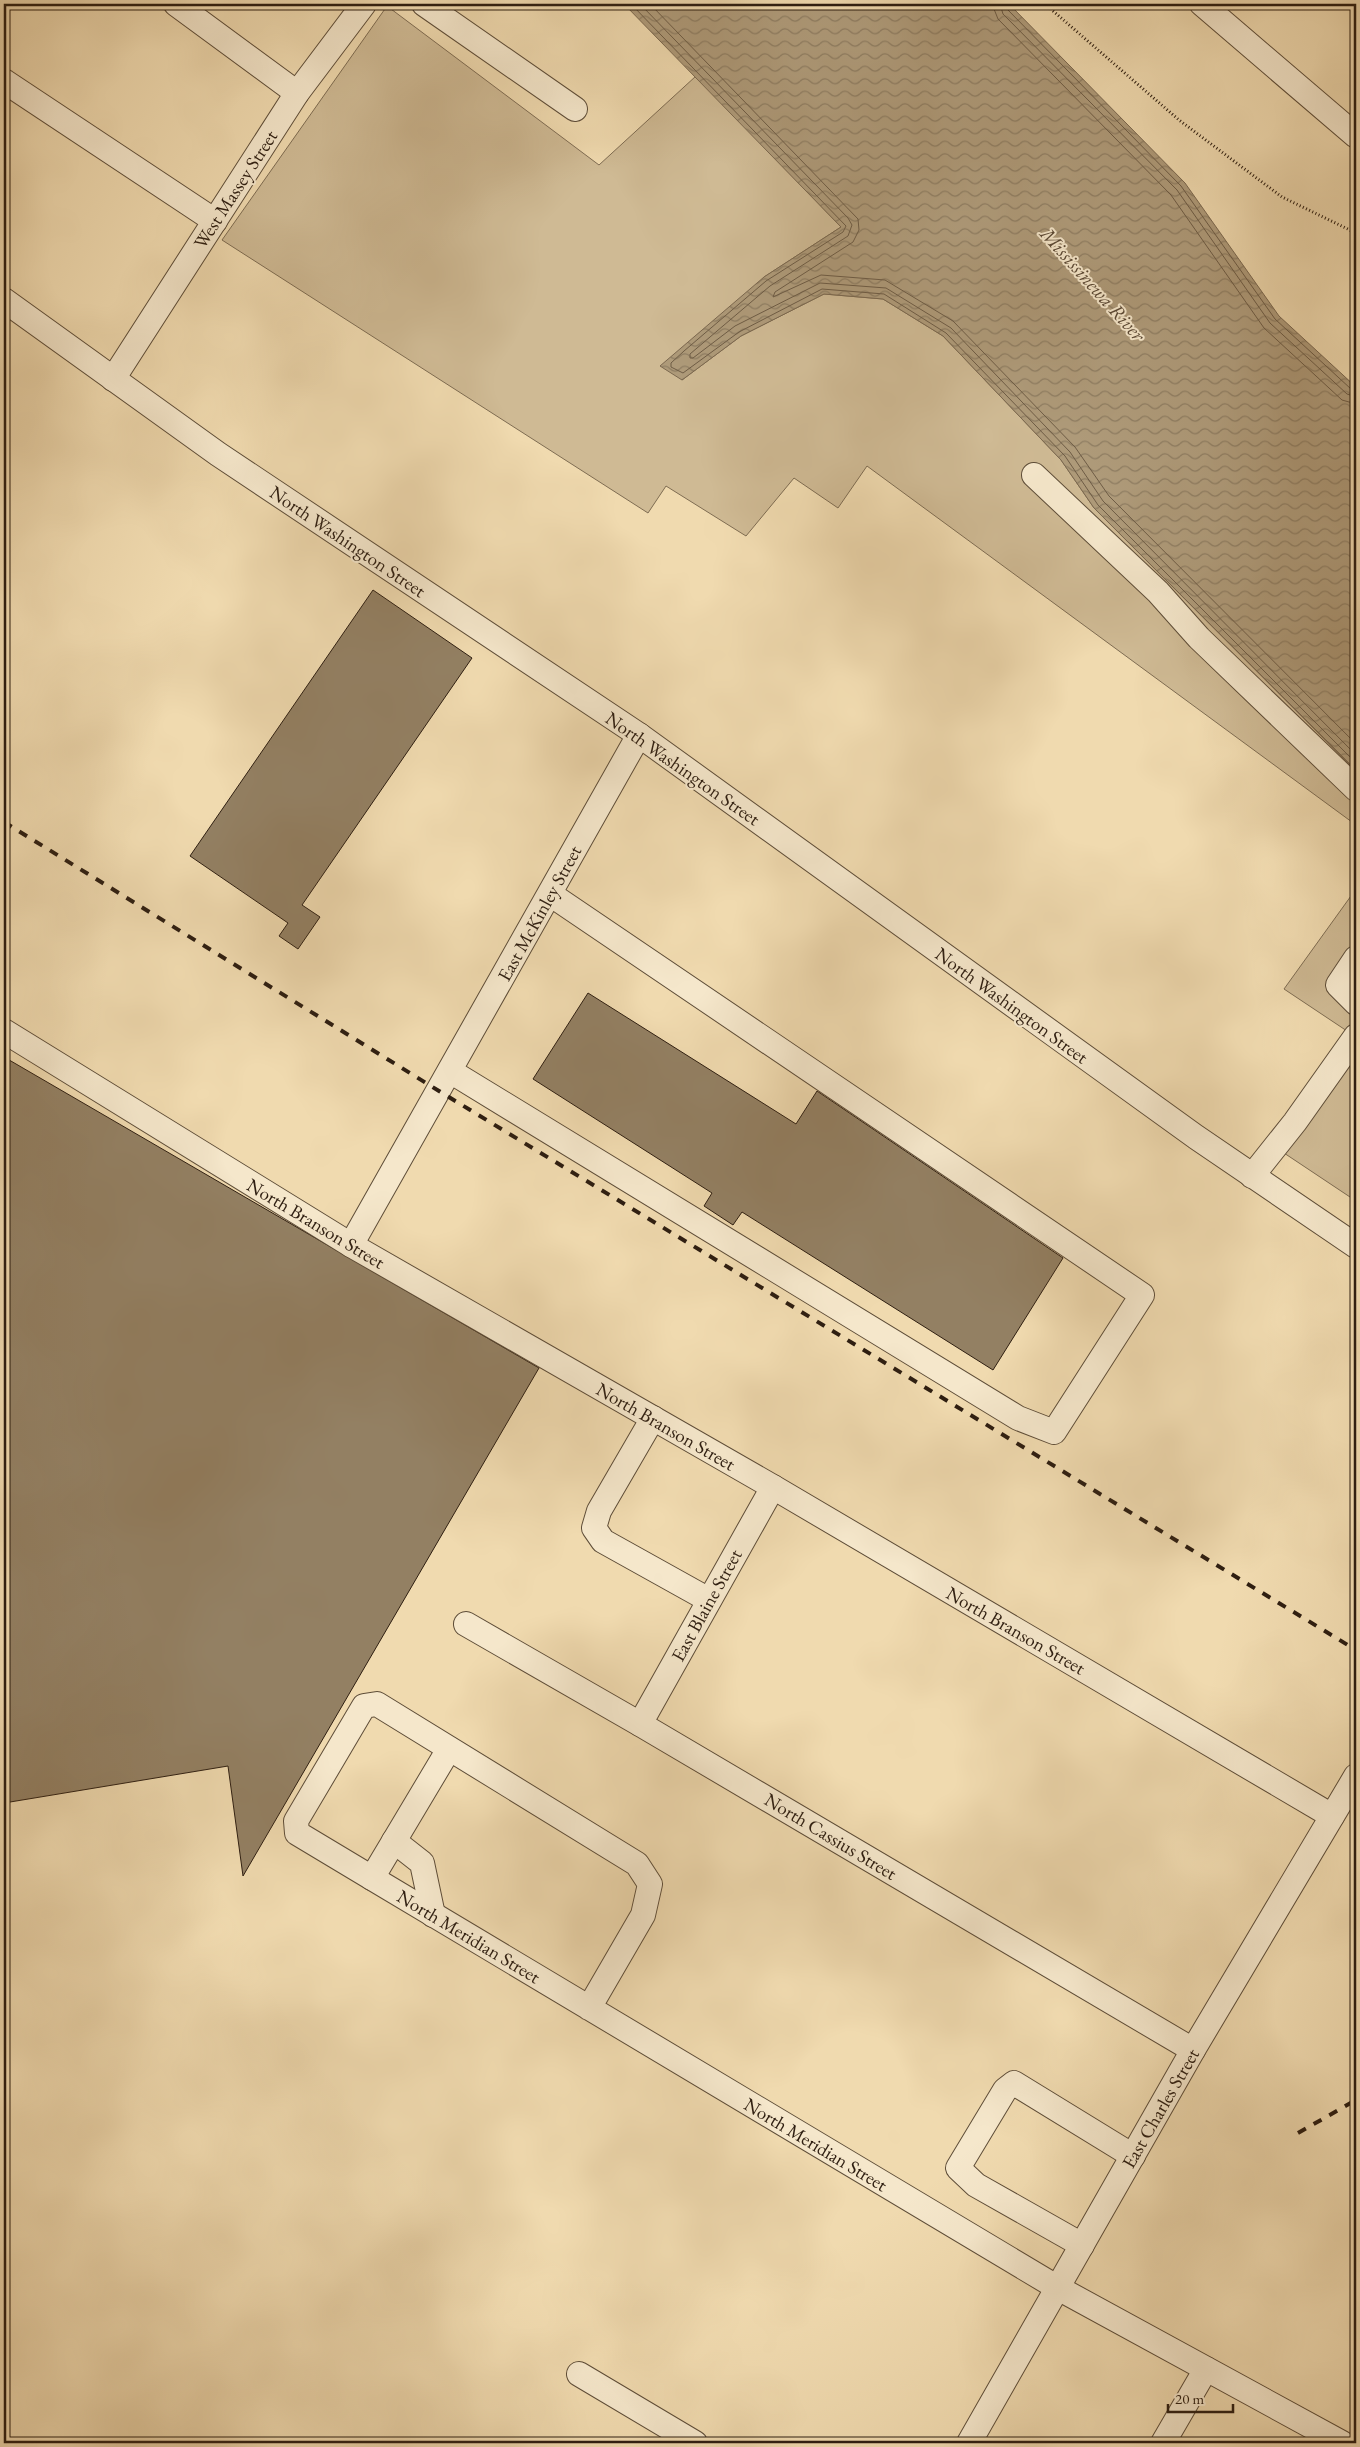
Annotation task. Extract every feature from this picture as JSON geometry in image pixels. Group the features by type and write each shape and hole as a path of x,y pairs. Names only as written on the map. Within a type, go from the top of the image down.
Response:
{"street":[{"path":"176,4 298,93"},
{"name":"West Massey Street","path":"113,379 298,93 364,4"},
{"path":"424,4 575,109"},
{"path":"1202,4 1356,136"},
{"path":"4,81 215,221"},
{"name":"North Washington Street","path":"4,300 235,465 639,735 1252,1176 1356,1246"},
{"path":"1034,475 1158,592 1199,638 1356,789"},
{"name":"East McKinley Street","path":"351,1245 639,735"},
{"path":"445,1081 1018,1418 1054,1432 1142,1294 550,894"},
{"path":"1356,958 1338,985 1356,1003"},
{"name":"North Branson Street","path":"4,1031 351,1245 773,1487 1332,1816"},
{"path":"1252,1176 1296,1122 1356,1036"},
{"path":"653,1418 599,1511 594,1528 603,1541 709,1600"},
{"name":"East Blaine Street","path":"640,1724 773,1487"},
{"name":"North Cassius Street","path":"466,1624 640,1724 1194,2050"},
{"name":"North Meridian Street","path":"449,1748 377,1704 364,1706 296,1821 297,1833 1058,2288 1342,2443"},
{"path":"372,1878 449,1748 637,1864 650,1884 643,1915 589,2008"},
{"name":"East Charles Street","path":"969,2443 1194,2050 1356,1776"},
{"path":"394,1841 422,1863 434,1915"},
{"path":"1082,2245 976,2185 958,2168 1005,2090 1014,2083 1133,2156"},
{"path":"1163,2443 1206,2369"},
{"path":"579,2374 695,2443"}],"path":[{"path":"1046,4 1179,120 1274,191 1356,233"}],"shaded area":[{"path":"387,6 599,165 696,76 841,227 764,277 682,380 741,336 824,294 883,299 943,336 1061,460 1094,508 1356,771 1356,825 867,466 838,508 794,478 746,536 666,486 648,513 222,240"},
{"path":"1356,889 1356,1037 1284,989"},
{"path":"1356,1052 1356,1201 1284,1153"}],"water":[{"name":"Mississinewa River","path":"624,4 1009,4 1185,183 1279,316 1356,387 1356,770 1094,508 1061,460 943,336 883,299 824,294 741,336 682,380 660,366 764,277 841,227"}],"building":[{"path":"373,590 472,658 302,905 320,917 298,949 279,936 288,923 190,856"},
{"path":"588,993 796,1124 817,1091 1063,1258 993,1370 742,1212 733,1225 704,1206 712,1193 533,1079"},
{"path":"4,1057 539,1368 243,1876 228,1766 4,1803"}],"railway":[{"path":"4,822 439,1091 1356,1650"},
{"path":"1298,2133 1356,2100"}]}
